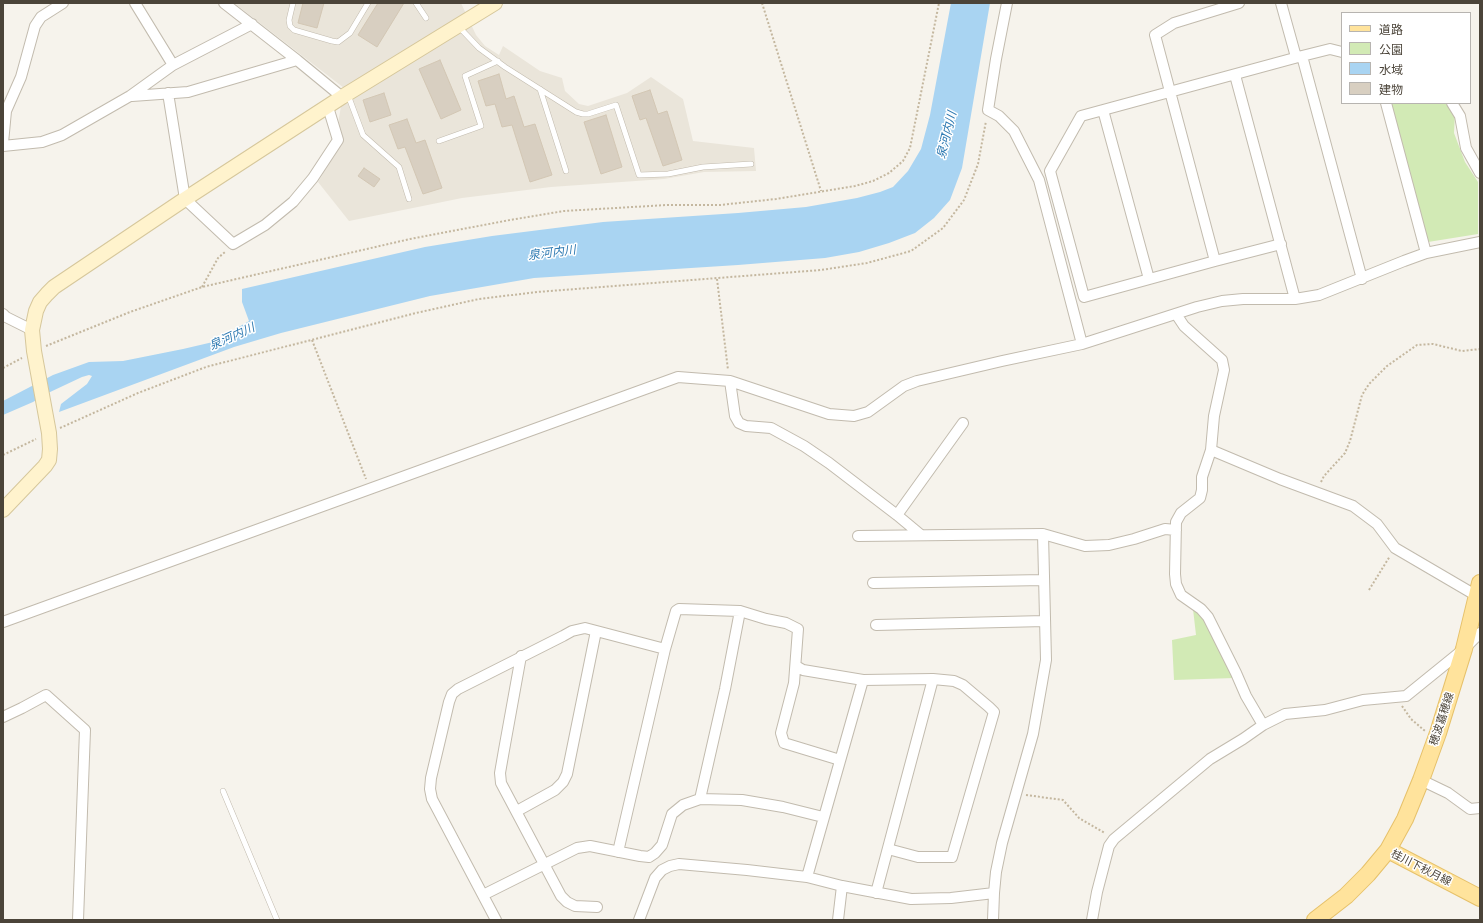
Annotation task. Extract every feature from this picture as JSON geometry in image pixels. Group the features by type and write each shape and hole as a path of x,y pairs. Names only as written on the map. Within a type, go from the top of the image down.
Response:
{"main road":[{"name":"穂波嘉穂線","path":"1388,850 1405,819 1474,642 1479,590"},
{"name":"桂川下秋月線","path":"1315,920 1346,896 1368,874 1388,850 1480,898"}],"street":[{"path":"3,143 6,111 22,77 35,26 42,17 63,3"},
{"path":"135,3 173,65"},
{"path":"224,3 345,96"},
{"path":"3,510 49,460 50,449 48,430 34,354 32,330 36,311 40,302 54,287 185,199 345,96 459,26 476,8 495,3"},
{"path":"1007,3 988,110 999,116 1014,131 1039,180 1082,344"},
{"path":"1215,261 1155,35 1174,23 1239,3"},
{"path":"1281,3 1299,57 1362,279"},
{"path":"3,146 42,142 62,135 130,96 173,65 252,24"},
{"path":"1281,244 1084,297 1050,171 1081,116 1330,49 1341,52"},
{"path":"130,96 188,92 297,60"},
{"path":"1235,75 1295,299"},
{"path":"168,93 185,199 233,244 265,225 293,202 313,178 338,140 328,107"},
{"path":"1386,104 1426,253"},
{"path":"1453,104 1460,116 1466,148 1480,173"},
{"path":"1103,110 1149,279"},
{"path":"3,622 678,377 730,381 829,414 854,416 868,412 904,386 917,381 1082,344 1222,301 1243,299 1295,299 1319,295 1426,253 1480,242"},
{"path":"3,314 32,330"},
{"path":"1176,314 1184,326 1222,360 1224,370 1214,416 1211,450 1202,477 1202,490 1200,498 1181,513 1176,522 1176,584 1181,595 1201,609 1208,617 1246,696 1262,724"},
{"path":"730,381 735,416 739,423 746,426 771,428 804,446 829,463 921,535"},
{"path":"897,515 963,423"},
{"path":"1211,450 1280,479 1353,506 1377,524 1395,548 1479,590"},
{"path":"858,536 1043,534 1085,546 1108,545 1134,539 1165,529 1176,530"},
{"path":"993,920 996,872 1002,843 1033,734 1042,692 1046,660 1043,534"},
{"path":"874,583 1044,580"},
{"path":"618,852 665,649 676,611 679,609 740,611 786,623 798,629 794,683 781,733 784,743 840,760"},
{"path":"700,799 725,689 740,611"},
{"path":"876,626 1046,621"},
{"path":"496,920 432,799 430,789 431,778 452,694 458,689 521,656 572,631 585,628 665,649"},
{"path":"517,811 555,790 563,782 567,774 596,631"},
{"path":"1092,920 1097,892 1109,846 1114,839 1210,759 1243,739 1262,724 1285,714 1325,710 1363,700 1406,696 1474,642"},
{"path":"521,656 500,773 501,783 561,896 567,902 575,906 597,908"},
{"path":"796,666 803,670 863,680 933,679 954,681 962,685 994,712 952,857 918,857 888,849"},
{"path":"876,893 933,679"},
{"path":"807,877 863,680"},
{"path":"3,717 46,695 85,730 78,920"},
{"path":"1421,780 1448,793 1470,809 1480,808"},
{"path":"483,895 544,863 577,848 590,846 649,857 662,845 672,814 683,805 700,799 742,800 783,806 823,817"},
{"path":"639,920 655,878 662,870 679,864 807,877 842,886 911,899 951,898 994,893"},
{"path":"838,920 842,886"}],"lane":[{"path":"293,3 289,20 290,26 294,30 338,42 350,33 368,3"},
{"path":"416,3 426,18"},
{"path":"459,26 479,48 576,112 583,114 616,105 639,175 668,174 703,167 751,164"},
{"path":"439,141 481,126 465,76 498,61"},
{"path":"540,89 566,171"},
{"path":"345,96 363,135 399,167 409,199"},
{"path":"223,791 277,920"}],"path":[{"path":"762,3 821,191"},
{"path":"3,368 130,312 202,287 332,256 510,220 564,212 667,205 734,203 776,199 855,186 873,181 889,173 903,161 910,148 939,3"},
{"path":"3,455 48,430 206,367 416,313 479,299 537,292 821,270 867,263 911,251 943,228 964,200 978,164 988,110"},
{"path":"202,287 218,258 233,244"},
{"path":"717,279 730,381"},
{"path":"312,340 370,490"},
{"path":"1317,493 1324,476 1345,453 1362,395 1369,384 1387,366 1417,345 1433,344 1462,351 1480,349"},
{"path":"1369,590 1395,548"},
{"path":"1396,697 1411,719 1429,734"},
{"path":"1017,794 1063,800 1079,818 1114,839"}],"shaded area":[{"path":"234,3 461,3 476,35 485,46 499,55 503,46 540,71 562,78 565,91 579,104 588,106 627,93 651,77 683,99 693,141 754,148 756,171 704,172 664,179 551,187 462,198 349,221 318,182 342,142 338,124 344,88"}],"green space":[{"path":"1390,104 1446,104 1455,114 1454,133 1465,162 1478,182 1478,234 1428,242"},
{"path":"1193,609 1205,619 1234,678 1174,680 1172,640 1196,635"}],"water":[{"name":"泉河内川","path":"951,3 990,3 962,168 950,200 934,218 915,233 859,252 825,258 534,278 430,296 281,333 234,347 59,412 61,404 87,384 92,376 89,375 3,415 3,401 53,375 89,362 123,361 213,342 249,321 242,302 242,289 425,247 492,236 603,222 806,207 857,198 893,187 908,171 921,149 930,115"}],"building":[{"path":"303,3 324,3 317,28 298,23"},
{"path":"378,3 404,3 377,47 358,35"},
{"path":"440,60 461,110 441,119 419,69"},
{"path":"499,74 506,99 514,96 524,127 535,124 552,175 530,182 512,125 502,127 495,104 486,106 478,81"},
{"path":"650,90 658,114 667,111 682,160 663,166 646,118 640,120 632,96"},
{"path":"384,93 391,115 370,122 363,100"},
{"path":"606,115 622,167 601,174 584,122"},
{"path":"407,119 416,143 425,140 442,188 423,194 405,147 398,149 389,125"},
{"path":"364,168 380,179 374,187 358,176"}]}
